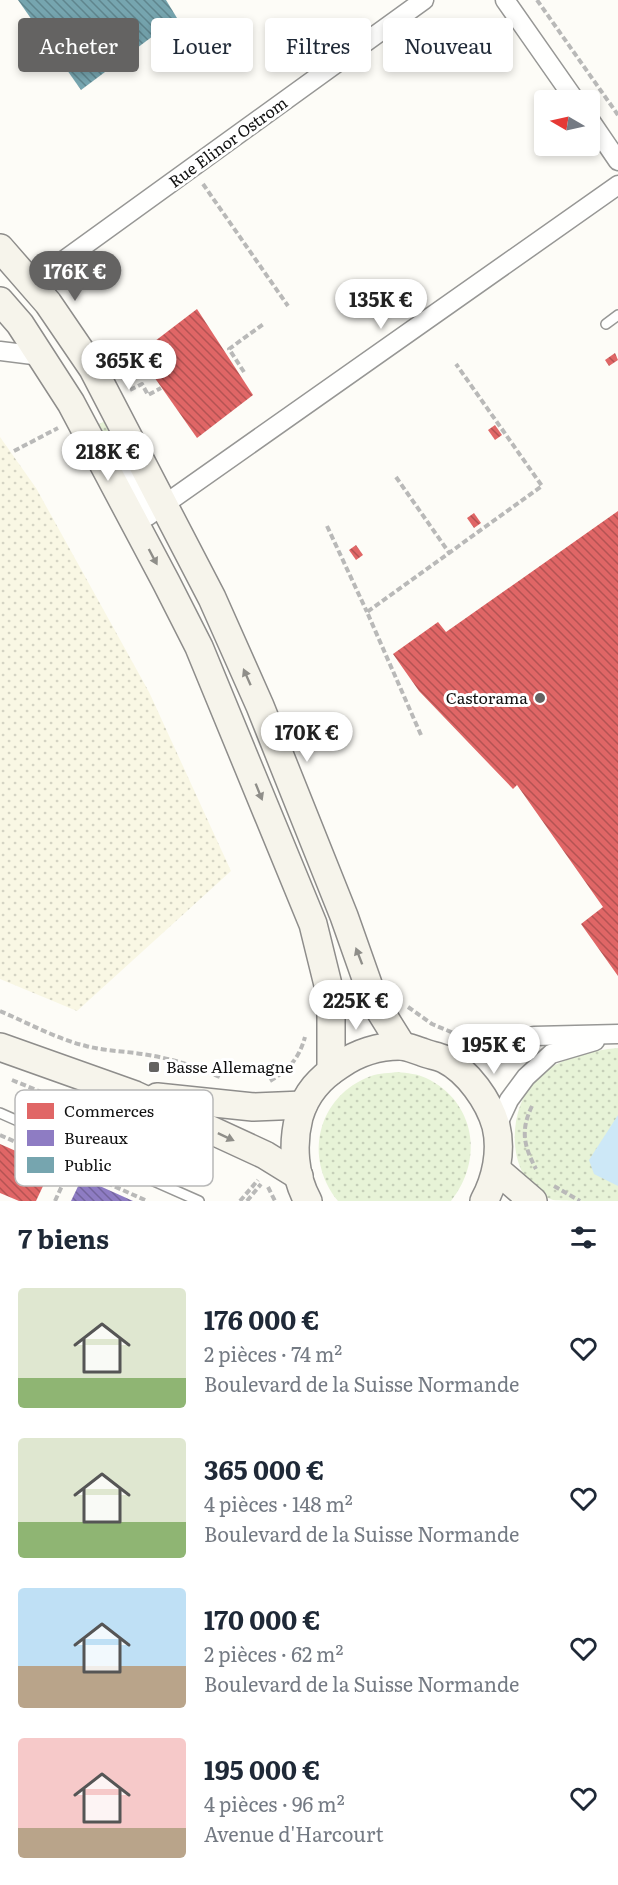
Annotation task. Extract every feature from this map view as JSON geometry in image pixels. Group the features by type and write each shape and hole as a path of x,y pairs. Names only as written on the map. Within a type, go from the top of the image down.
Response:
{"street":[{"name":"Rue Elinor Ostrom","path":"31,284 424,0"},
{"path":"505,0 568,90"},
{"path":"600,135 618,161"},
{"path":"86,431 111,452 148,516 618,185"},
{"path":"0,248 48,303 93,369 212,598 260,706 344,916 374,1001 402,1046"},
{"path":"0,301 20,324 71,403 199,647 313,924 331,998 331,1071"},
{"path":"0,351 41,356"},
{"path":"444,1059 534,1035 618,1034"},
{"path":"496,1128 509,1100 526,1077 552,1054 618,1034"},
{"path":"308,1201 299,1176 295,1155 296,1130 303,1105 315,1084 354,1055 402,1046 444,1059 464,1075 488,1106 496,1128 497,1170 484,1201"},
{"path":"0,1047 121,1090"},
{"path":"213,1103 253,1107 303,1105"},
{"path":"213,1131 265,1155 299,1176"},
{"path":"497,1170 539,1190"}],"lane":[{"path":"606,324 618,315"},
{"path":"0,1113 15,1120"},
{"path":"165,1186 199,1201"}],"path":[{"path":"537,0 618,115"},
{"path":"207,179 202,183 288,306"},
{"path":"244,372 229,349 265,323"},
{"path":"367,612 542,486 456,364"},
{"path":"127,392 142,384 148,395 161,388"},
{"path":"14,451 59,427"},
{"path":"396,477 450,554"},
{"path":"327,526 421,735"},
{"path":"403,1002 432,1024 456,1034 463,1033"},
{"path":"0,1011 85,1046 115,1052 140,1053 193,1065 225,1080"},
{"path":"263,1082 276,1078 291,1067 300,1054 306,1027"},
{"path":"526,1077 539,1089 525,1120 525,1149 537,1172"},
{"path":"10,1079 36,1090"},
{"path":"0,1135 15,1142"},
{"path":"240,1201 260,1182 248,1201"},
{"path":"55,1201 62,1186"},
{"path":"114,1186 147,1201"},
{"path":"539,1190 580,1201"}],"shaded area":[{"path":"0,437 36,488 149,692 231,871 77,1011 0,979"}],"green space":[{"path":"107,420 148,507 116,444 99,434 95,426"},
{"path":"618,1048 618,1201 553,1200 537,1191 526,1178 518,1162 515,1126 519,1108 527,1092 545,1071 586,1053"},
{"path":"398,1072 423,1077 443,1088 456,1102 465,1117 470,1133 471,1150 468,1168 461,1185 451,1201 338,1201 327,1184 321,1166 319,1148 321,1130 328,1113 338,1098 353,1085 374,1075"}],"water":[{"path":"618,1115 618,1186 594,1174 589,1160"}],"building: Commerces":[{"path":"197,309 253,395 197,438 138,354"},
{"path":"615,353 618,360 609,366 605,360"},
{"path":"495,425 502,435 495,440 488,430"},
{"name":"Castorama","path":"618,511 618,976 581,924 603,907 517,785 513,789 419,691 393,654 438,622 446,632"},
{"path":"474,513 481,523 474,528 467,518"},
{"path":"356,545 363,555 356,560 349,550"},
{"path":"0,1144 15,1151 15,1186 43,1186 36,1201 19,1201 0,1193"}],"building: Bureaux":[{"path":"78,1186 100,1186 133,1201 71,1201"}],"building: Public":[{"path":"18,0 166,0 177,18 151,18 151,38 139,46 139,18 31,18"},
{"path":"68,72 105,72 81,90"}],"place":[{"name":"Castorama","path":"540,698"},
{"name":"Basse Allemagne","path":"154,1067"}]}
